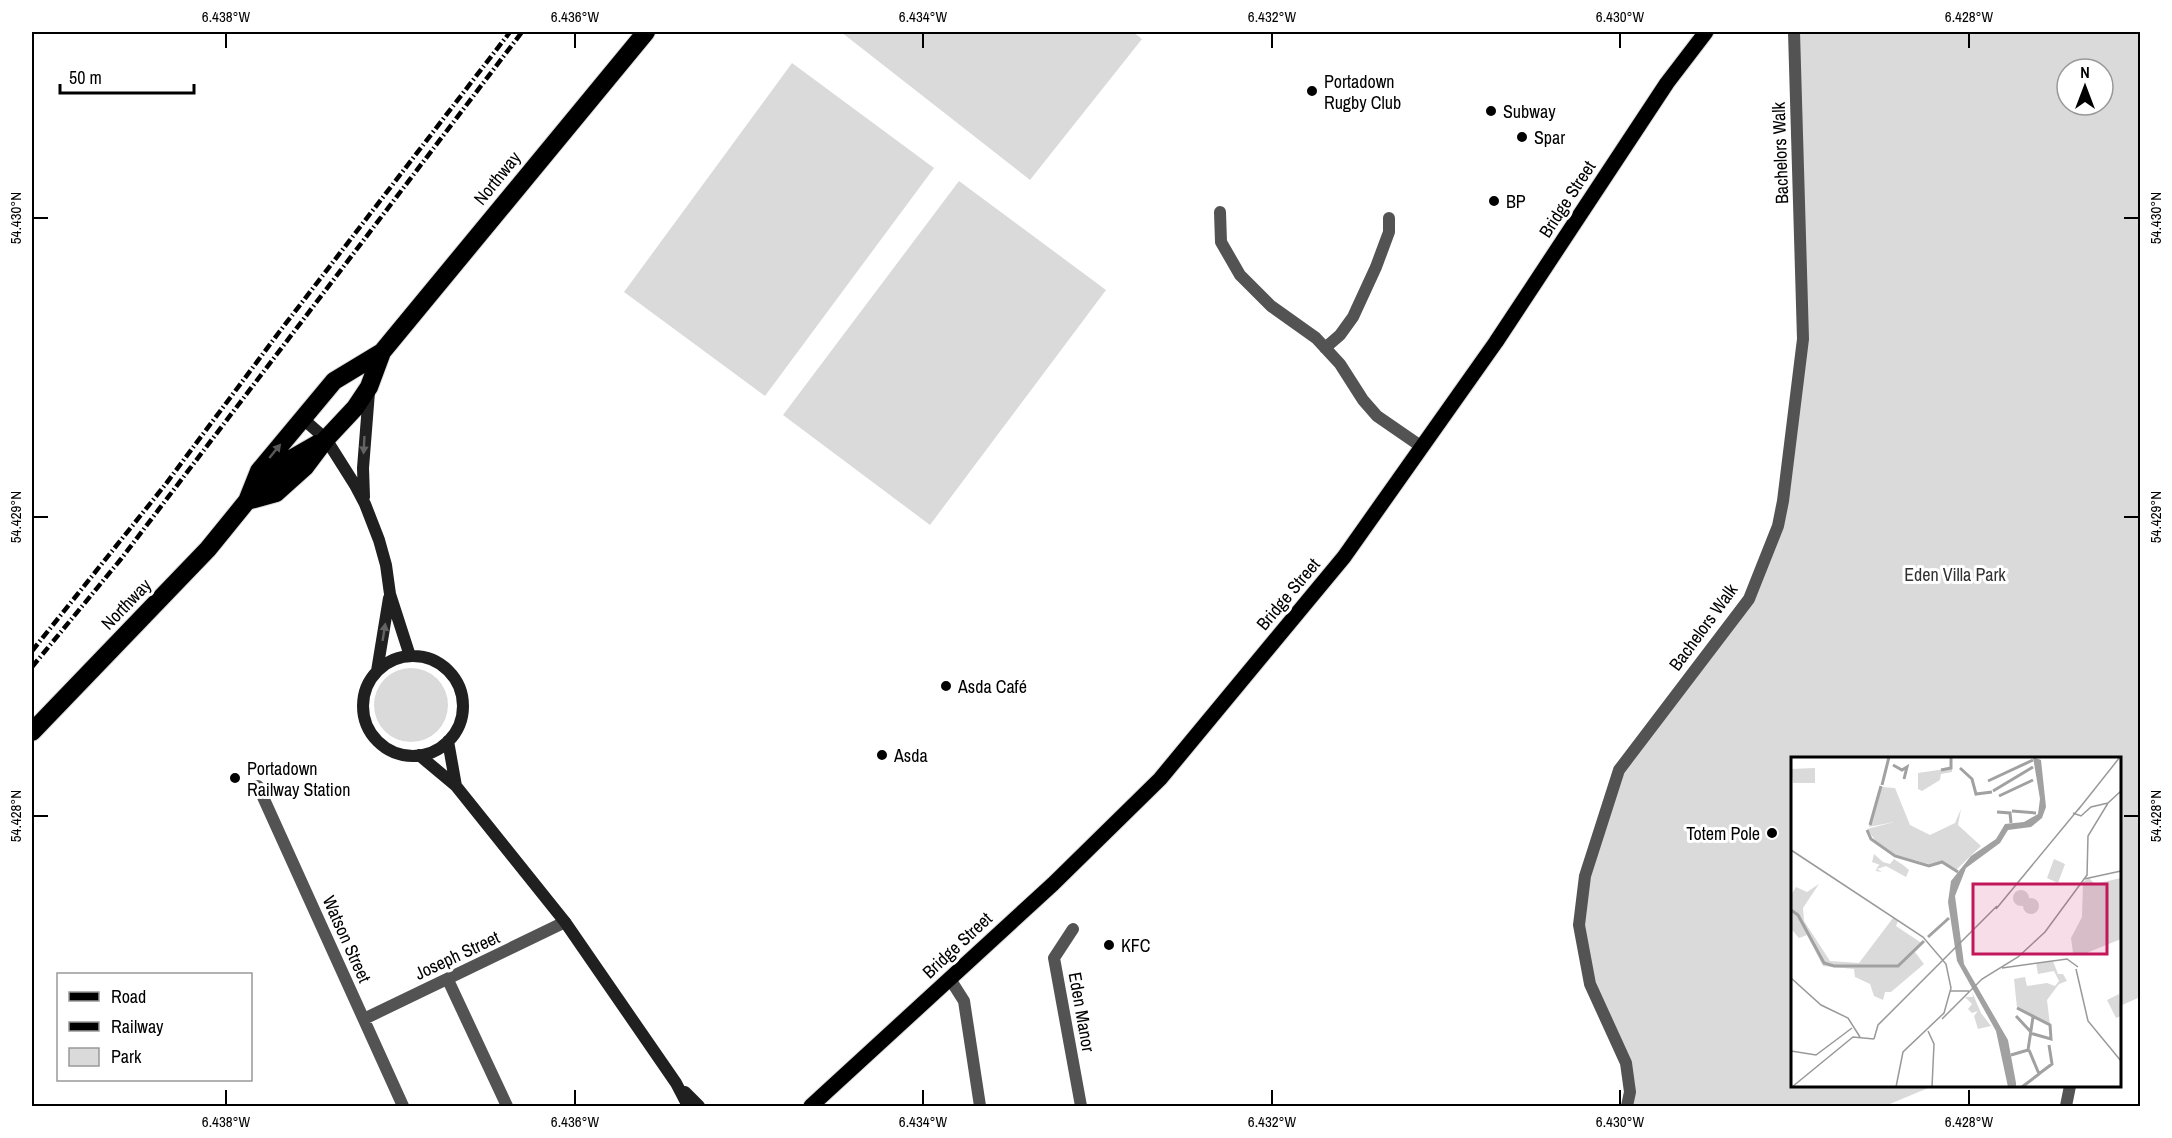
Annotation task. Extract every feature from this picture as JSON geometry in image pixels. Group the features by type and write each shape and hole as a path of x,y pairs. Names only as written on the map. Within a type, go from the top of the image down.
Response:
{"highway":[{"name":"Northway","path":"247,501 276,493 305,467 326,439 355,408 369,387 382,352 645,32"},
{"name":"Northway","path":"32,732 208,549 247,501 259,471 334,381 382,352"}],"main road":[{"name":"Bridge Street","path":"811,1107 1053,884 1160,779 1344,557 1496,342 1667,83 1706,32"}],"street":[{"name":"Bachelors Walk","path":"1627,1107 1630,1092 1626,1063 1590,984 1579,926 1585,876 1619,770 1749,599 1778,526 1803,339 1794,32"},
{"path":"1220,212 1221,242 1240,275 1271,306 1316,338 1340,364 1363,400 1377,416 1422,447"},
{"path":"1325,348 1340,335 1353,317 1389,232 1389,218"},
{"path":"365,504 363,468 369,387"},
{"path":"302,418 326,439 356,485 365,504 384,556 390,594 410,656"},
{"path":"377,671 390,594"},
{"path":"410,656 438,663 449,672 458,684 462,698 462,713 459,725 448,741 432,752 401,755 387,749 375,739 367,726 363,712 363,697 377,671 387,663 410,656"},
{"path":"448,741 456,786"},
{"path":"419,755 456,786 565,922 676,1083 688,1107"},
{"name":"Watson Street","path":"258,786 403,1107"},
{"name":"Joseph Street","path":"364,1019 565,922"},
{"name":"Eden Manor","path":"1073,929 1054,958 1081,1107"},
{"path":"950,979 964,1001 980,1107"},
{"path":"448,980 507,1107"},
{"path":"676,1083 699,1107"},
{"path":"2066,1107 2070,1087"}],"green space":[{"path":"841,32 1133,32 1142,39 1030,180"},
{"name":"Eden Villa Park","path":"1794,32 2140,32 2140,997 2121,1006 2121,757 1791,757 1791,1087 1931,1087 1885,1106 1627,1106 1626,1063 1590,984 1579,925 1585,876 1619,770 1749,599 1778,526 1803,339"},
{"path":"792,63 934,168 765,396 624,292"},
{"path":"959,181 1106,290 930,525 783,415"},
{"path":"418,668 438,678 446,691 448,705 446,719 438,732 425,740 404,742 384,732 376,719 374,698 384,678 397,670"}],"railway":[{"path":"32,651 165,485 280,331 510,32"},
{"path":"32,667 121,559 522,32"}],"place":[{"name":"Portadown Rugby Club","path":"1312,91"},
{"name":"Subway","path":"1491,111"},
{"name":"Spar","path":"1522,137"},
{"name":"BP","path":"1494,201"},
{"name":"Asda Café","path":"946,686"},
{"name":"Asda","path":"882,755"},
{"name":"Portadown Railway Station","path":"235,778"},
{"name":"Totem Pole","path":"1772,833"},
{"name":"KFC","path":"1109,945"}]}
